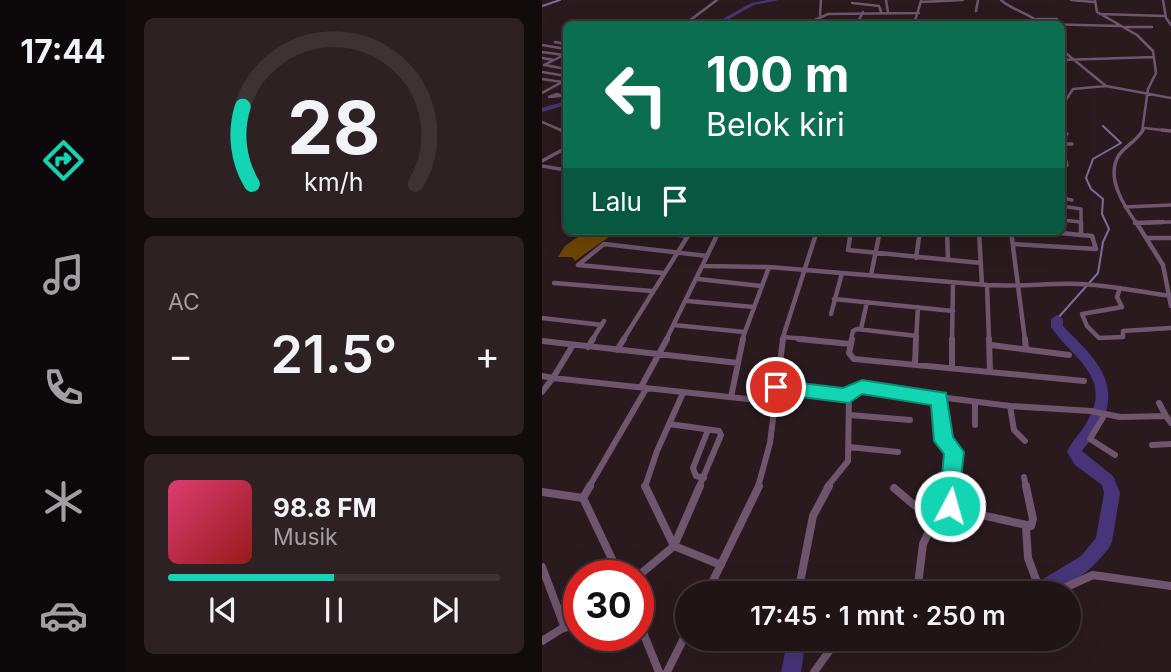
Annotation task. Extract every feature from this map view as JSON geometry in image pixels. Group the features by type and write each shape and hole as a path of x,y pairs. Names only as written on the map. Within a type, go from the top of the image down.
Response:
{"street":[{"path":"689,21 717,0"},
{"path":"820,15 821,0"},
{"path":"886,0 887,12"},
{"path":"915,21 921,1 963,0"},
{"path":"976,11 978,0"},
{"path":"1001,0 1013,11 1037,19 1057,19"},
{"path":"1071,0 1094,1 1095,10 1100,14 1148,43 1154,57 1156,73 1149,80 1145,96 1144,128 1139,138 1117,158 1115,180 1125,206 1161,261 1170,306"},
{"path":"1163,0 1165,16 1170,26"},
{"path":"852,3 880,6 881,12"},
{"path":"811,21 820,15 859,10 919,13"},
{"path":"859,21 863,12"},
{"path":"1100,14 1165,16"},
{"path":"1065,25 1152,27"},
{"path":"555,42 563,43"},
{"path":"542,45 563,52"},
{"path":"542,52 563,53"},
{"path":"1065,53 1106,86"},
{"path":"543,70 563,55"},
{"path":"1065,60 1154,57"},
{"path":"542,58 554,60"},
{"path":"543,70 563,69"},
{"path":"543,70 563,79"},
{"path":"543,70 563,79"},
{"path":"542,103 551,88 563,81"},
{"path":"1065,98 1073,89 1122,86 1130,93 1170,98"},
{"path":"542,87 551,88"},
{"path":"559,95 563,92"},
{"path":"545,95 563,96"},
{"path":"542,122 563,131"},
{"path":"1144,128 1170,131"},
{"path":"1065,144 1072,144"},
{"path":"542,163 563,150"},
{"path":"557,153 563,154"},
{"path":"542,163 563,170"},
{"path":"1065,199 1072,200"},
{"path":"1125,206 1170,205"},
{"path":"1065,206 1081,209 1081,235"},
{"path":"1065,220 1081,222"},
{"path":"1135,223 1170,222"},
{"path":"1013,244 1095,251 1094,238 1065,233"},
{"path":"617,350 688,235"},
{"path":"583,498 643,388 657,354 687,301 717,235"},
{"path":"713,581 762,479 784,337 816,235"},
{"path":"850,235 847,248 916,258 981,263"},
{"path":"871,275 879,235"},
{"path":"916,258 919,235"},
{"path":"947,235 948,260"},
{"path":"979,235 991,345 989,372"},
{"path":"1012,235 1026,349"},
{"path":"1148,238 1170,238"},
{"path":"663,273 577,265 604,244 707,256"},
{"path":"1161,261 1170,262"},
{"path":"704,266 805,269 1019,288 1083,284 1169,296"},
{"path":"731,397 744,332 770,267"},
{"path":"831,314 842,272"},
{"path":"698,279 761,286"},
{"path":"554,283 652,292"},
{"path":"952,368 953,283"},
{"path":"1120,288 1117,297 1122,307 1082,314 1087,326 1099,338 1122,337 1123,331 1170,328"},
{"path":"834,299 953,311"},
{"path":"687,301 754,307"},
{"path":"861,329 866,302"},
{"path":"915,364 918,307"},
{"path":"542,318 603,323 588,347"},
{"path":"674,325 744,332"},
{"path":"917,337 861,329 853,331 849,353 854,359 1084,381"},
{"path":"784,337 850,344"},
{"path":"542,341 738,363"},
{"path":"542,392 573,345"},
{"path":"991,345 1069,355"},
{"path":"542,376 775,402"},
{"path":"776,387 849,396"},
{"path":"800,581 813,516 823,493 848,461 851,390 862,387 1010,406 1091,411 1120,417 1168,420"},
{"path":"683,393 645,487 674,546 721,565"},
{"path":"894,488 914,505 930,511 944,514 950,508 954,452 944,441 940,398"},
{"path":"975,402 975,425"},
{"path":"1159,403 1168,420"},
{"path":"1010,406 1014,432 1025,441"},
{"path":"1103,413 1090,439 1115,455"},
{"path":"850,415 910,420"},
{"path":"654,563 674,546 721,435 719,431 669,424"},
{"path":"704,478 696,477 692,468 708,430"},
{"path":"1152,445 1170,444"},
{"path":"849,447 898,452"},
{"path":"950,508 1026,527 1032,524 1033,519 1024,477"},
{"path":"542,492 583,498"},
{"path":"583,498 612,560"},
{"path":"919,581 923,546 932,525 930,511"},
{"path":"1026,527 1028,558 1037,581"},
{"path":"542,567 563,623"},
{"path":"1080,581 1093,575 1169,584"},
{"path":"542,641 563,629"},
{"path":"651,651 659,672"},
{"path":"667,672 678,651"},
{"path":"814,672 829,651"}],"shaded area":[{"path":"580,235 611,235 575,261 572,257 558,257 565,246"}],"waterway":[{"path":"542,6 560,0"},
{"path":"722,21 753,4 777,0"},
{"path":"542,110 563,104"},
{"path":"1057,319 1098,273 1103,242 1109,229 1102,214 1103,199 1091,189 1086,178 1093,159 1121,143 1103,126"},
{"path":"1056,581 1087,562 1104,542 1112,493 1108,481 1080,460 1074,452 1096,420 1102,391 1094,368 1057,327 1057,319"},
{"path":"791,672 795,651"}],"route":[{"path":"776,387 849,396 855,387 862,387 940,398 944,441 954,449 950,506"}]}
